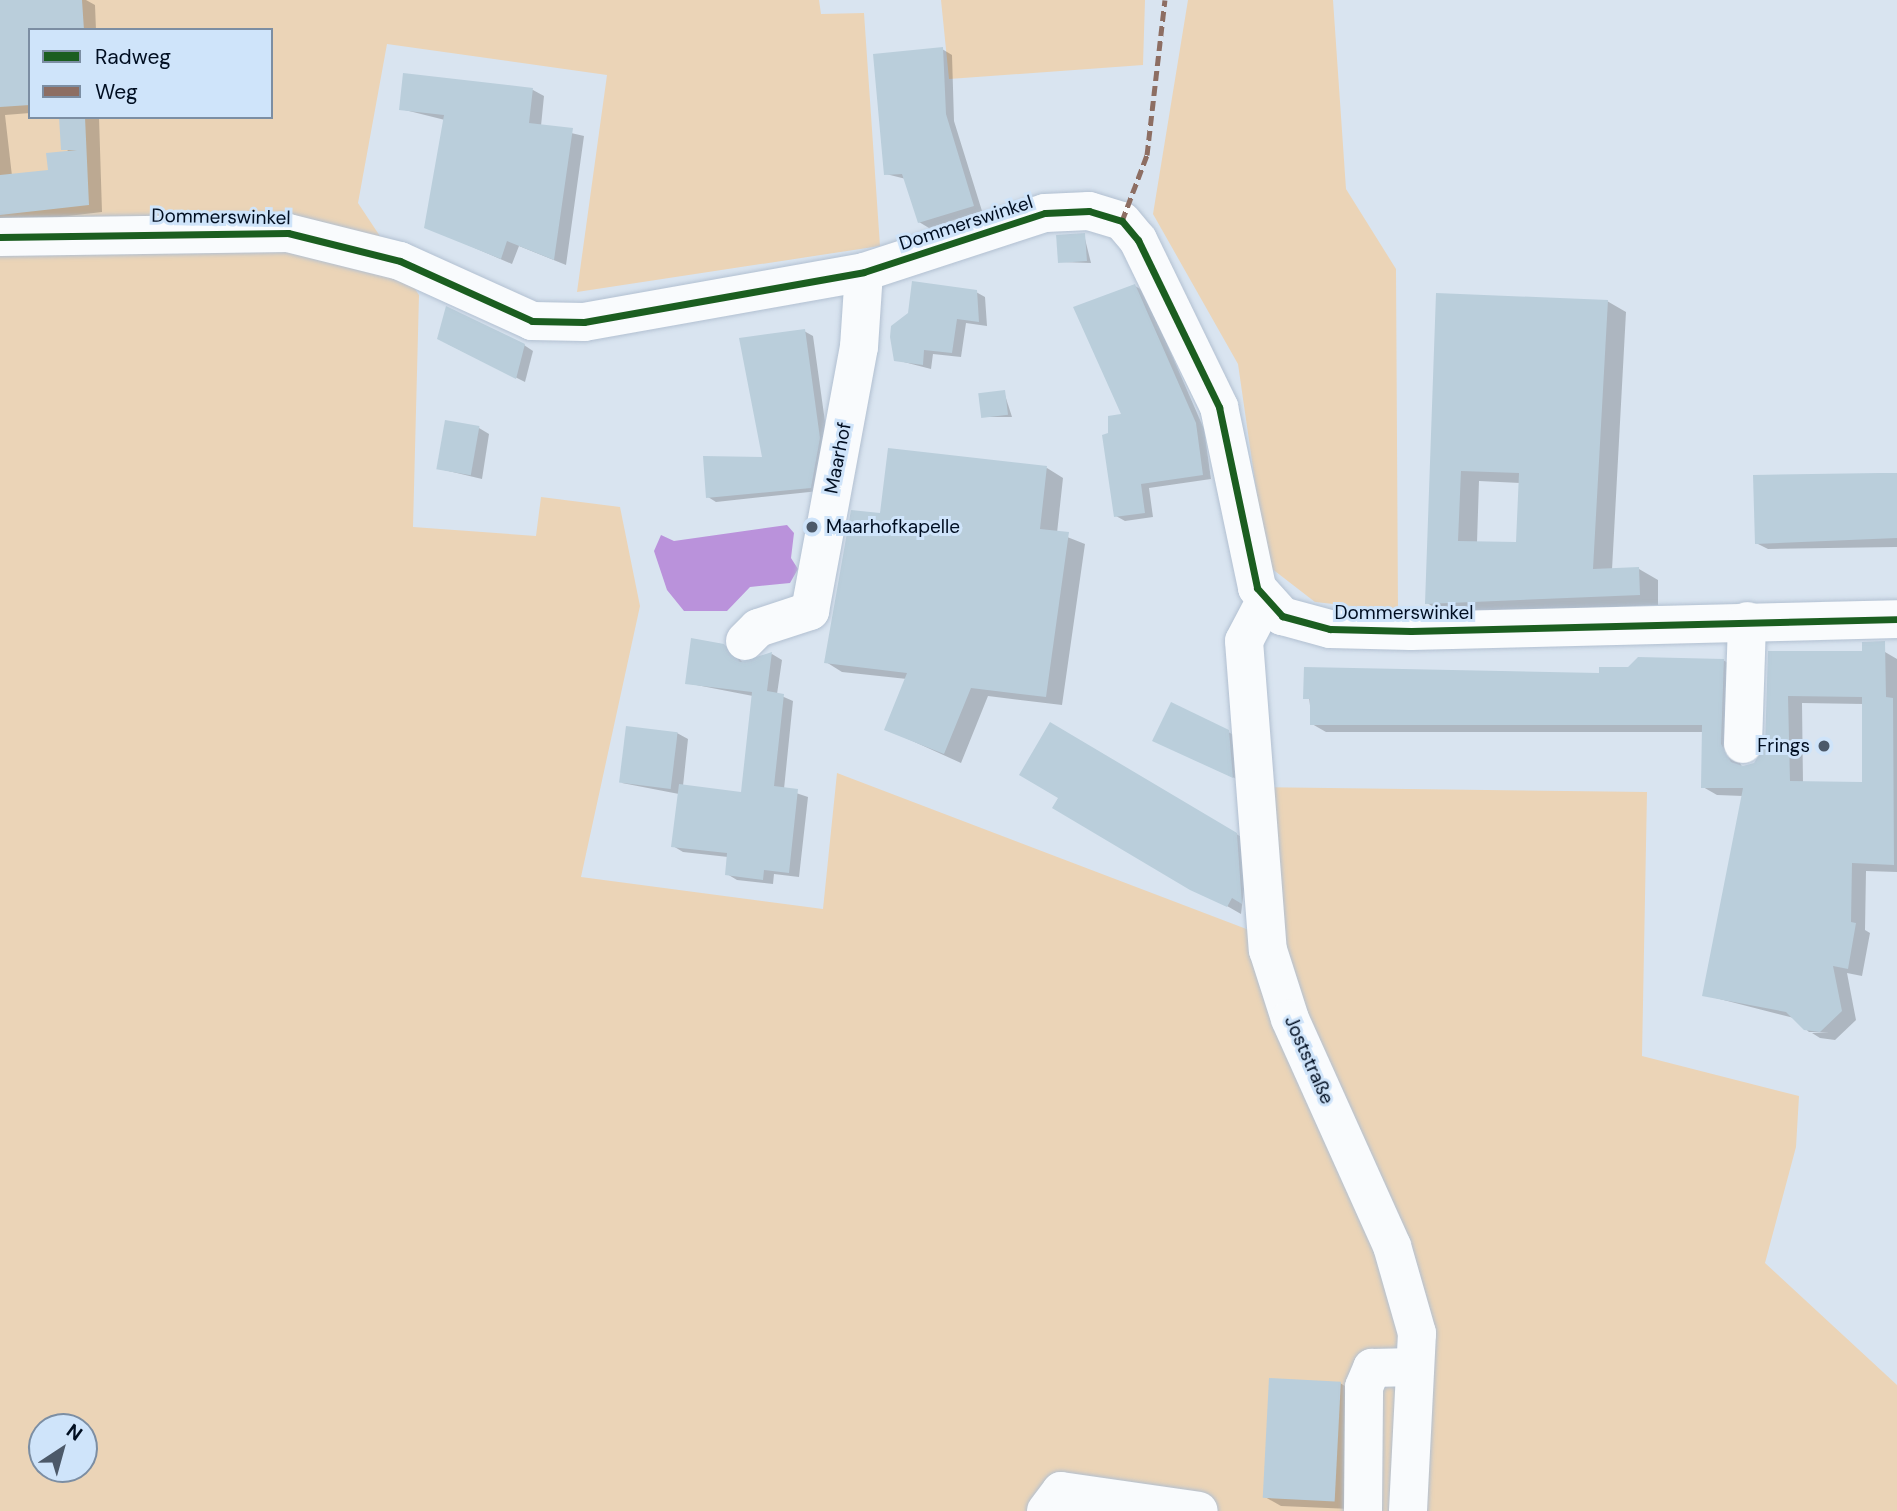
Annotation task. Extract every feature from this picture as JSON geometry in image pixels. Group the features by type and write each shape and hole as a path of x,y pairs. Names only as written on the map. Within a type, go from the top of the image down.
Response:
{"street":[{"name":"Dommerswinkel","path":"0,237 288,233 400,261 532,321 584,322 864,272 1045,213 1089,211 1122,221 1138,240 1219,407 1256,588 1265,601 1298,624 1330,629 1897,619"},
{"name":"Maarhof","path":"745,641 758,628 810,611 859,347 864,272"},
{"name":"Joststraße","path":"1265,601 1244,640 1268,950 1290,1019 1392,1246 1416,1333 1408,1511"},
{"path":"1743,744 1746,621"},
{"path":"1363,1511 1364,1387 1373,1368 1415,1367"},
{"path":"1046,1511 1061,1491 1199,1511"}],"shaded area":[{"path":"0,0 819,0 821,14 864,13 880,246 577,292 607,75 387,44 358,203 419,295 413,527 536,536 541,497 620,507 640,606 581,877 823,909 837,773 1283,943 1259,787 1647,792 1642,1056 1799,1096 1796,1147 1765,1263 1897,1385 1897,1511 0,1511"},
{"path":"941,0 1145,0 1143,65 949,79"},
{"path":"1188,0 1333,0 1346,189 1396,269 1398,611 1315,602 1267,565 1238,364 1153,214"},
{"path":"787,525 794,533 791,558 798,569 790,583 750,587 727,611 684,611 667,590 654,551 661,535 674,541"}],"building":[{"path":"0,0 82,0 84,28 28,28 28,105 0,107"},
{"path":"943,47 946,114 974,206 918,223 902,174 884,175 873,54"},
{"path":"403,73 533,88 529,123 573,128 554,260 507,241 501,259 424,228 444,115 399,110"},
{"path":"59,119 85,119 89,205 0,215 0,175 48,170 46,153 77,150 61,150"},
{"path":"1085,233 1087,261 1058,263 1056,235"},
{"path":"912,281 977,290 979,322 957,319 952,353 924,350 923,365 894,361 890,337 891,326 908,313"},
{"path":"1135,284 1196,423 1203,475 1141,484 1145,513 1114,517 1102,435 1108,433 1108,416 1121,414 1073,307"},
{"path":"1436,293 1608,300 1593,569 1639,567 1640,595 1425,604","holes":["1461,471 1519,473 1516,542 1458,541"]},
{"path":"446,306 525,344 516,379 437,339"},
{"path":"805,329 820,438 811,488 706,498 703,456 762,457 739,338"},
{"path":"1005,390 1008,415 981,418 978,393"},
{"path":"445,420 479,426 471,475 436,469"},
{"path":"888,448 1047,466 1040,529 1069,532 1046,697 971,688 944,754 884,730 907,673 824,663 851,510 880,513"},
{"path":"1897,473 1897,538 1755,544 1753,475"},
{"path":"691,638 724,644 740,662 772,652 767,691 784,694 774,786 798,789 789,873 764,870 763,880 725,875 727,853 671,847 679,784 741,792 752,692 685,684"},
{"path":"1885,641 1886,697 1893,698 1894,865 1852,863 1851,922 1856,923 1848,969 1833,966 1842,1011 1820,1032 1804,1030 1786,1012 1702,996 1743,788 1701,788 1702,725 1310,725 1310,699 1303,699 1304,667 1599,673 1599,667 1628,667 1638,657 1724,659 1721,744 1731,762 1743,766 1754,763 1765,745 1768,651 1862,651 1862,642","holes":["1788,696 1862,697 1862,782 1790,781"]},
{"path":"1171,702 1229,730 1233,778 1152,741"},
{"path":"1050,722 1237,833 1242,904 1232,898 1227,907 1190,890 1052,808 1058,798 1019,775"},
{"path":"626,726 678,732 671,789 619,783"},
{"path":"1269,1378 1341,1382 1335,1502 1263,1498"}],"marked path":[{"path":"1122,221 1147,155 1165,0"}],"cycle path":[{"path":"0,237 288,233 400,261 532,321 584,322 864,272 1045,213 1089,211 1122,221 1138,240 1219,407 1257,588 1282,616 1330,629 1411,631 1897,619"}],"place":[{"name":"Maarhofkapelle","path":"812,527"},
{"name":"Frings","path":"1824,746"}]}
